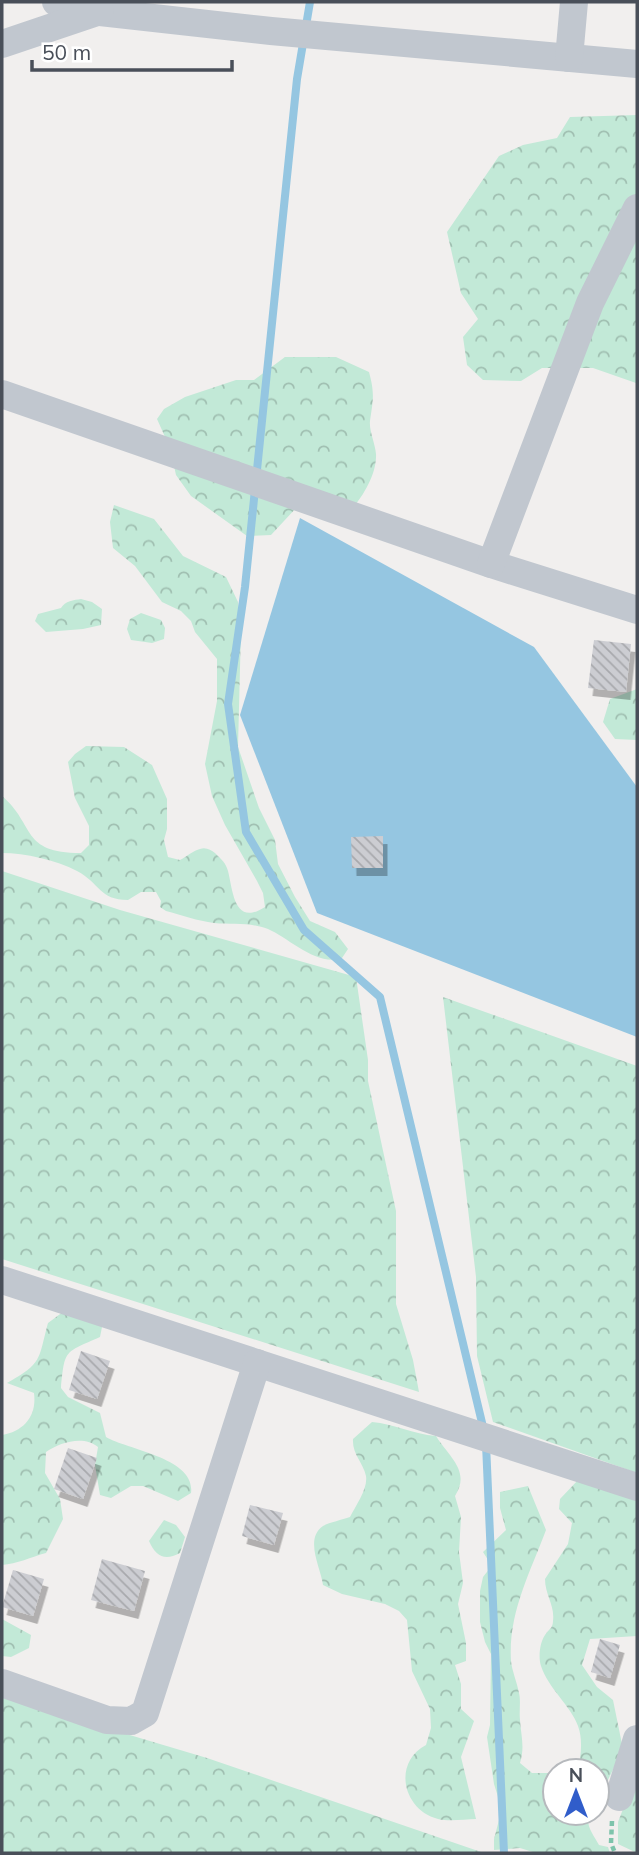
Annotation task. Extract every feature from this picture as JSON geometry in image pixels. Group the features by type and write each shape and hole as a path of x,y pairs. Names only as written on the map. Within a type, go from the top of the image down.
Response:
{"street":[{"path":"56,2 271,32 637,64"},
{"path":"569,58 574,2"},
{"path":"2,44 101,7"},
{"path":"491,564 590,303 637,208"},
{"path":"2,394 491,564 637,610"},
{"path":"2,1280 637,1488"},
{"path":"2,1683 107,1720 131,1721 145,1713 257,1363"},
{"path":"618,1797 637,1739"}],"green space":[{"path":"637,115 637,386 636,383 593,368 542,368 521,381 483,380 467,365 463,337 478,319 461,293 447,232 499,156 523,145 557,138 570,117"},
{"path":"285,357 336,357 369,372 373,392 370,425 376,461 365,490 352,509 297,507 271,535 247,536 191,496 176,475 170,448 157,419 164,409 185,397 236,380 254,380"},
{"path":"114,505 154,519 183,556 226,577 238,602 241,629 238,747 259,808 275,840 278,864 310,921 335,932 348,949 342,958 323,959 261,927 208,922 166,911 160,907 161,901 156,892 141,892 128,900 111,897 69,867 40,858 2,853 2,796 38,843 61,852 81,853 89,845 89,826 75,798 68,762 86,746 124,747 152,765 167,799 167,829 164,840 168,857 180,860 204,848 210,850 226,866 234,896 241,910 247,913 255,912 265,907 263,893 212,796 205,764 217,701 217,659 195,632 191,621 181,611 162,602 135,566 113,548 110,522"},
{"path":"81,599 102,609 101,625 46,632 35,621 38,614"},
{"path":"141,613 161,620 165,628 164,639 152,643 131,640 127,629 130,619"},
{"path":"637,689 637,740 615,739 603,722 610,699"},
{"path":"2,871 120,910 356,977 368,1060 368,1081 396,1211 396,1304 413,1360 419,1392 2,1259"},
{"path":"443,997 637,1066 637,1473 493,1422 477,1356 476,1277"},
{"path":"67,1309 103,1322 100,1337 68,1354 61,1388 68,1397 100,1413 106,1437 159,1457 183,1471 190,1481 191,1493 178,1501 143,1486 131,1486 111,1498 100,1495 95,1465 98,1447 86,1441 58,1445 46,1452 45,1473 60,1499 63,1519 46,1553 2,1565 2,1435 23,1426 31,1415 34,1401 34,1393 7,1383 33,1365 40,1353 48,1323"},
{"path":"372,1422 436,1436 456,1464 461,1479 455,1496 461,1517 459,1552 463,1583 458,1604 466,1643 466,1661 455,1665 461,1684 461,1709 474,1721 461,1757 476,1819 438,1819 426,1814 410,1796 406,1785 409,1763 415,1753 426,1745 431,1728 430,1709 412,1671 407,1620 399,1611 385,1604 342,1594 323,1585 315,1554 315,1538 323,1526 350,1517 361,1497 366,1476 354,1449 353,1439"},
{"path":"578,1480 637,1492 637,1636 590,1639 582,1665 597,1687 613,1700 623,1749 611,1774 611,1757 580,1757 580,1731 575,1719 541,1666 542,1642 553,1621 545,1579 568,1544 572,1523 559,1509 560,1499"},
{"path":"528,1486 546,1530 521,1594 511,1643 512,1665 520,1699 520,1763 532,1773 541,1773 541,1827 590,1827 599,1845 608,1847 610,1853 536,1853 520,1848 494,1850 499,1800 487,1737 490,1725 491,1654 480,1622 480,1591 483,1577 490,1568 483,1552 506,1530 500,1508 500,1492"},
{"path":"164,1520 176,1525 185,1537 180,1553 170,1557 158,1554 149,1541"},
{"path":"2,1619 31,1635 29,1648 11,1657 2,1656"},
{"path":"2,1697 207,1758 484,1853 2,1853"},
{"path":"637,1759 637,1853 618,1844 618,1822 630,1791"}],"water":[{"path":"300,518 534,647 637,787 637,1037 317,913 240,715"}],"building":[{"path":"594,640 631,644 626,692 588,688"},
{"path":"383,836 383,868 352,868 351,837"},
{"path":"81,1351 110,1361 97,1399 69,1390"},
{"path":"68,1448 97,1458 83,1499 54,1489"},
{"path":"250,1505 283,1513 274,1545 242,1536"},
{"path":"102,1559 145,1571 134,1611 91,1600"},
{"path":"13,1570 44,1579 33,1616 2,1607"},
{"path":"600,1639 620,1645 610,1678 591,1672"}],"waterway":[{"path":"310,2 297,79 245,587 228,704 246,832 304,930 380,997 484,1431"},
{"path":"486,1444 504,1853"}]}
